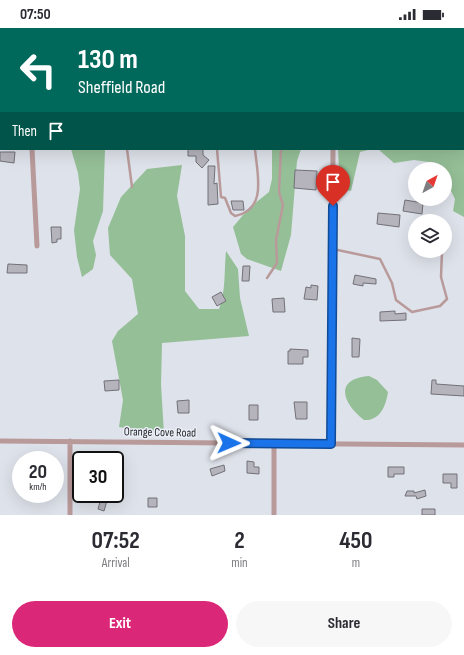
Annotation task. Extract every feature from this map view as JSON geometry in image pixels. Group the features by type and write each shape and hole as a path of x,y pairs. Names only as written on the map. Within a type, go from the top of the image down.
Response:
{"street":[{"path":"32,150 37,246"},
{"path":"331,444 333,150"},
{"name":"Orange Cove Road","path":"0,441 464,445"},
{"path":"70,441 70,515"},
{"path":"274,444 274,515"}],"lane":[{"path":"127,150 132,187"},
{"path":"217,150 221,196 225,198 231,213 235,216 252,208 258,198 259,183 255,150"},
{"path":"267,278 277,263 276,240 283,205 279,192 281,150"},
{"path":"332,249 380,259 392,283 396,300 412,312 440,306 448,299 441,277 442,258"}],"green space":[{"path":"71,150 105,150 103,211 93,241 96,255 93,269 82,277 77,257 74,230 80,189 78,173"},
{"path":"272,150 301,150 297,161 291,235 281,271 247,259 241,254 233,227 249,208 269,192 272,179"},
{"path":"338,150 368,150 360,152 351,191 340,189"},
{"path":"379,150 464,150 464,217 453,211 455,199 452,193 452,162 429,162 414,160 394,163"},
{"path":"182,165 177,196 185,236 185,291 199,309 219,309 224,288 226,251 238,269 240,298 249,336 162,343 161,384 164,434 119,427 123,400 112,341 118,331 138,314 132,279 110,255 108,228 121,197 147,169"},
{"path":"369,376 377,380 388,392 386,402 381,412 370,420 364,420 351,407 345,393 346,387 350,382 358,378"}],"building":[{"path":"188,150 203,150 203,155 209,160 202,168 196,162 196,156 188,156"},
{"path":"0,152 15,152 14,163 0,161"},
{"path":"208,166 215,166 214,184 217,183 218,204 208,205"},
{"path":"295,170 317,171 316,190 294,188"},
{"path":"405,200 408,200 408,206 423,206 422,214 403,211"},
{"path":"231,201 243,201 244,210 233,210"},
{"path":"378,213 400,215 399,227 377,224"},
{"path":"51,227 61,227 61,239 57,239 57,242 52,243"},
{"path":"8,264 27,265 27,273 7,273"},
{"path":"243,266 250,266 249,281 242,281"},
{"path":"355,275 376,279 376,284 363,283 363,286 353,284"},
{"path":"311,285 318,286 317,300 304,299 306,287 311,288"},
{"path":"221,292 226,301 217,306 212,297"},
{"path":"284,298 285,312 273,312 272,299"},
{"path":"395,311 395,314 406,313 406,320 380,321 380,312"},
{"path":"352,338 360,339 359,357 352,357"},
{"path":"290,349 308,350 308,357 303,357 303,364 288,364 288,351 290,351"},
{"path":"119,380 119,390 105,391 104,381"},
{"path":"432,380 436,380 436,384 464,386 464,396 431,394"},
{"path":"189,400 189,413 178,413 177,401"},
{"path":"294,402 307,402 307,419 296,419"},
{"path":"249,405 258,405 258,420 249,420"},
{"path":"247,461 254,462 254,467 259,467 259,474 247,473"},
{"path":"224,465 225,471 212,476 210,469"},
{"path":"388,467 404,467 404,474 394,474 394,477 388,477"},
{"path":"443,474 457,474 457,488 451,488 451,483 443,483"},
{"path":"425,490 426,496 417,499 416,496 405,496 407,491 414,491 414,493"},
{"path":"148,498 157,498 157,507 148,507"},
{"path":"100,503 106,503 104,511 98,509"},
{"path":"422,509 435,509 435,515 422,515"}],"route":[{"path":"229,443 331,444 330,415 333,206"}]}
